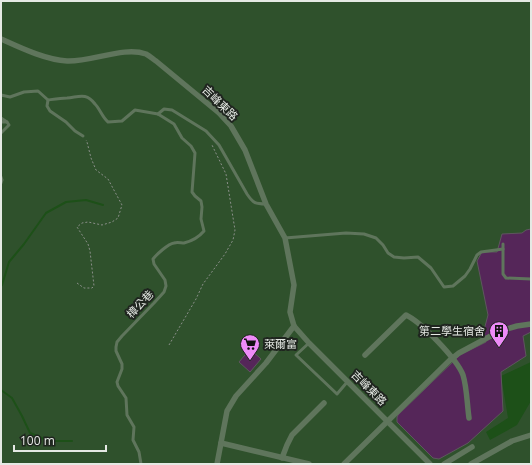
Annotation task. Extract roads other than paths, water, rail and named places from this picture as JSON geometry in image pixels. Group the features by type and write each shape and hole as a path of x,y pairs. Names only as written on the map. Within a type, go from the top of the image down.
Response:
{"street":[{"name":"吉峰東路","path":"1,38 52,59 66,61 80,61 124,52 146,54 207,102 231,126 245,150 266,204 285,238 294,285 290,312 294,326 430,464"},
{"path":"365,355 406,315 412,318 453,358 462,374 466,387 469,418"},
{"path":"344,464 459,353 500,331 531,324"},
{"path":"217,464 227,411 236,396 266,363 294,326"},
{"path":"282,458 292,435 324,403"},
{"path":"471,464 512,441 531,435"},
{"path":"221,443 309,464"},
{"path":"444,464 472,447"}],"lane":[{"path":"1,95 10,97 24,92 38,91 48,100 47,106 50,111 83,136"},
{"name":"樟公巷","path":"48,100 83,95 90,98 95,103 108,122 122,121 135,110 158,114 174,124 182,138 191,146 195,153 192,192 200,201 202,207 201,219 204,231 192,240 184,243 173,243 157,254 153,259 154,264 165,280 166,286 164,292 122,336 117,342 116,347 116,351 122,364 122,370 117,382 126,398 127,415 134,427 133,440 139,452 141,464"},
{"path":"158,114 164,109 172,110 206,131 218,145 252,202 257,204 266,204"},
{"path":"1,118 7,122"},
{"path":"1,122 7,122"},
{"path":"1,133 9,125 7,122"},
{"path":"1,177 1,183"},
{"path":"285,238 346,233 364,234 376,238 388,253 394,257 404,258 418,256 430,268 444,287 453,286 464,276 470,269 477,255 481,252 503,249"},
{"path":"503,244 503,274 506,278 531,278"},
{"path":"309,342 296,355 337,394 348,381"}],"waterway":[{"path":"1,286 9,262 46,213 66,202 86,200 103,205"},
{"path":"1,390 12,398 30,433 49,441 72,441"}],"place":[{"name":"第二學生宿舍","path":"499,348"},
{"name":"萊爾富","path":"250,361"}]}
